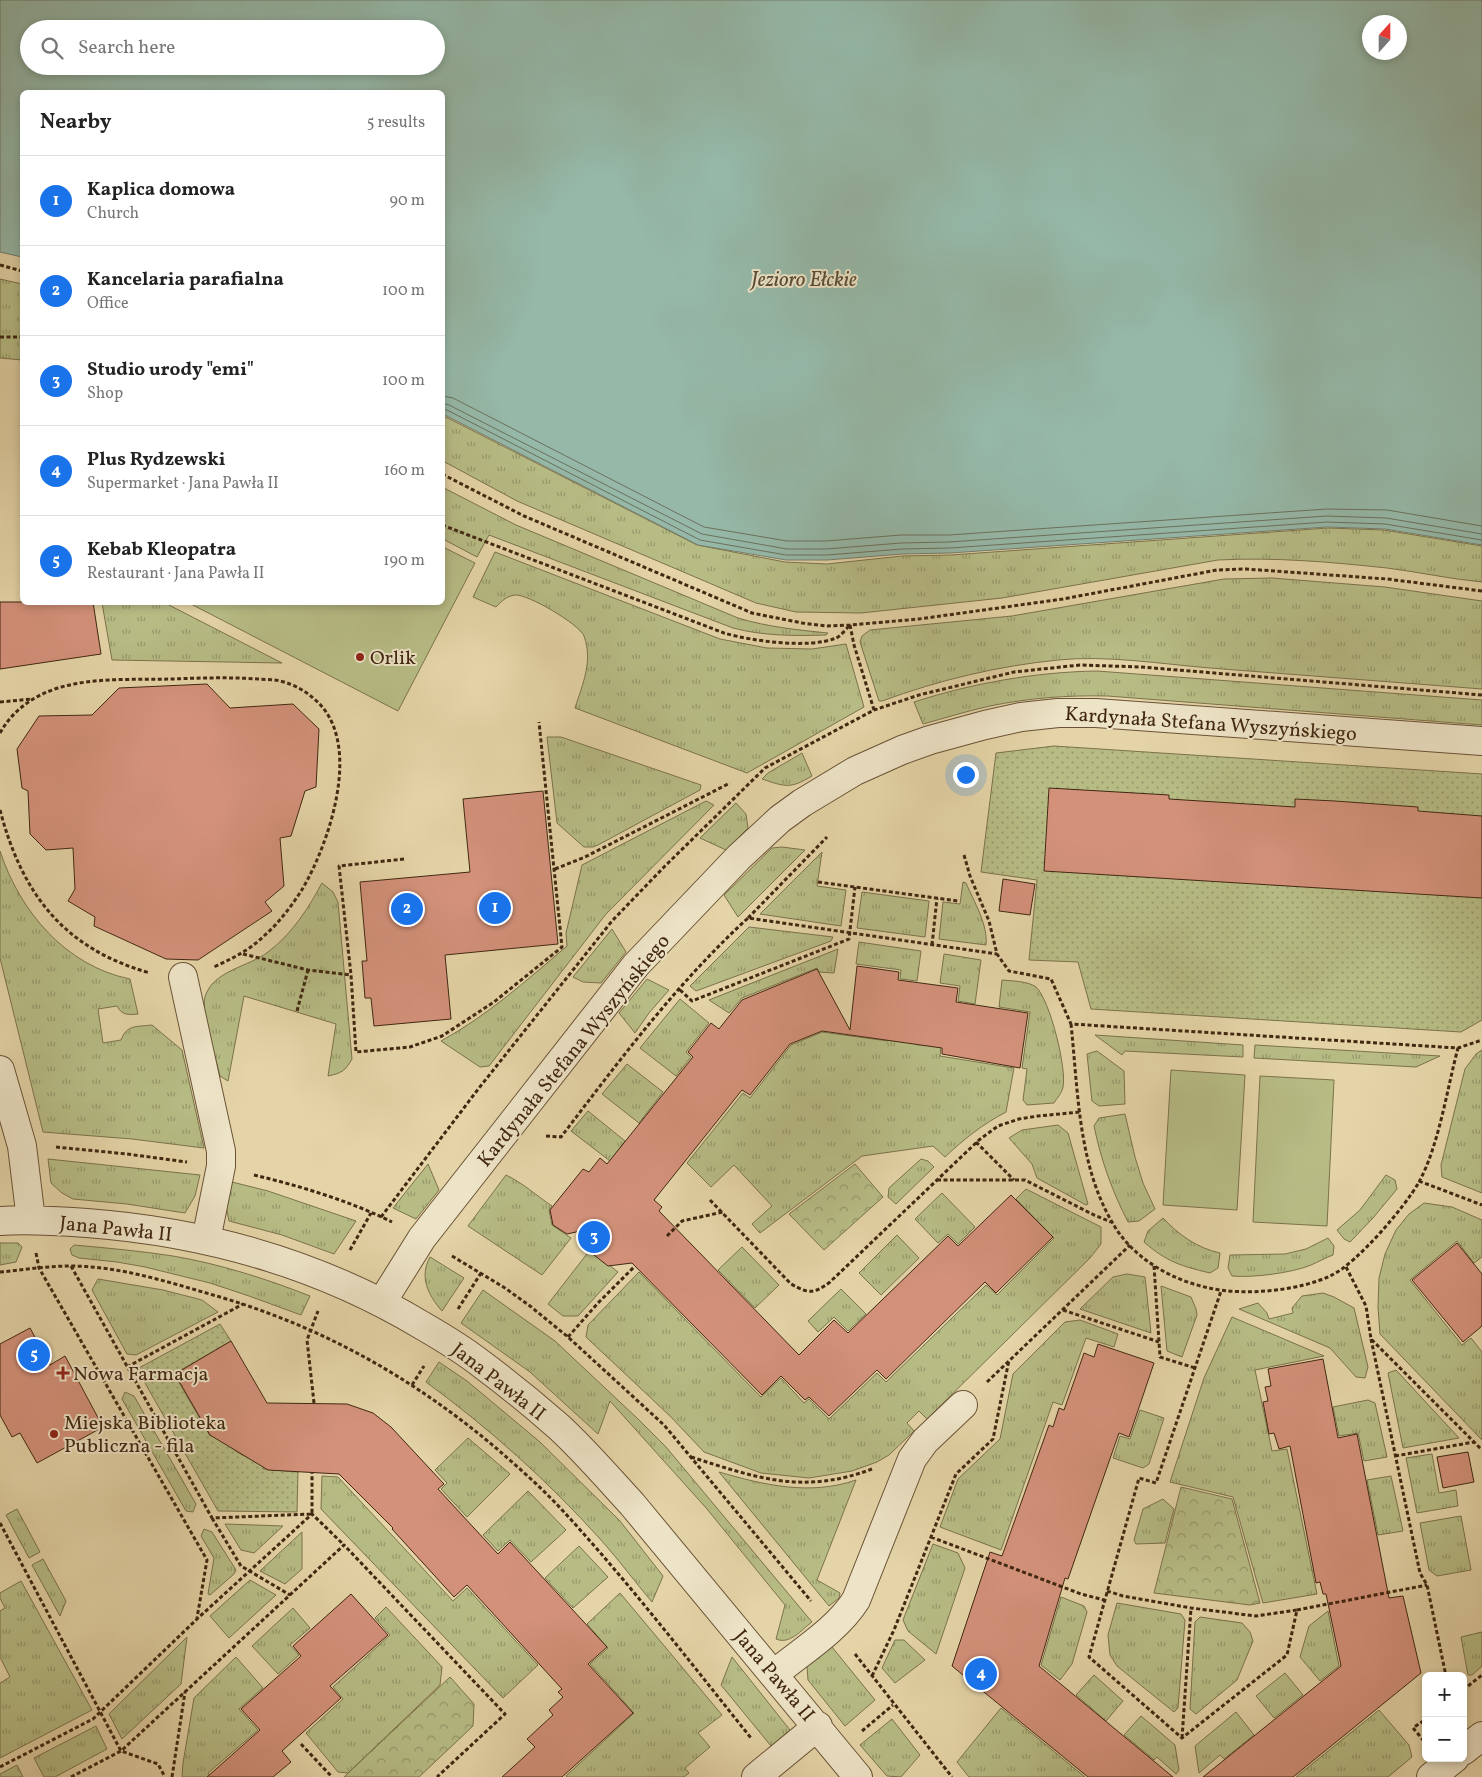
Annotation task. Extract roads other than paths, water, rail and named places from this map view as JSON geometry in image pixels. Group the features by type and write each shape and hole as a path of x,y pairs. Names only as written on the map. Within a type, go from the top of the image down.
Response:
{"street":[{"name":"Kardynała Stefana Wyszyńskiego","path":"382,1302 422,1238 636,966 739,857 780,819 802,803 855,771 930,740 1012,719 1058,713 1096,713 1482,741"},
{"path":"183,977 221,1151 221,1166 206,1240"},
{"path":"0,1070 22,1146 31,1220"},
{"name":"Jana Pawła II","path":"0,1221 31,1220 157,1230 266,1255 334,1280 382,1302 442,1337 479,1361 559,1427 632,1504 818,1726 858,1777"},
{"path":"774,1674 848,1613 856,1600 905,1474 916,1453 963,1405"},
{"path":"764,1770 818,1726"},
{"path":"1467,1748 1482,1736"},
{"path":"1431,1777 1450,1762"}],"water":[{"name":"Jezioro Ełckie","path":"0,0 1482,0 1482,545 1385,529 1327,527 827,560 786,560 698,545 445,415 445,90 20,90 20,257 0,252"}],"place":[{"name":"Orlik","path":"360,657"},
{"name":"Kaplica domowa","path":"495,908"},
{"name":"Kancelaria parafialna","path":"407,909"},
{"name":"Studio urody \"emi\"","path":"594,1237"},
{"name":"Kebab Kleopatra","path":"34,1355"},
{"name":"Nowa Farmacja","path":"63,1373"},
{"name":"Miejska Biblioteka Publiczna - fila","path":"54,1434"},
{"name":"Plus Rydzewski","path":"981,1674"}]}
